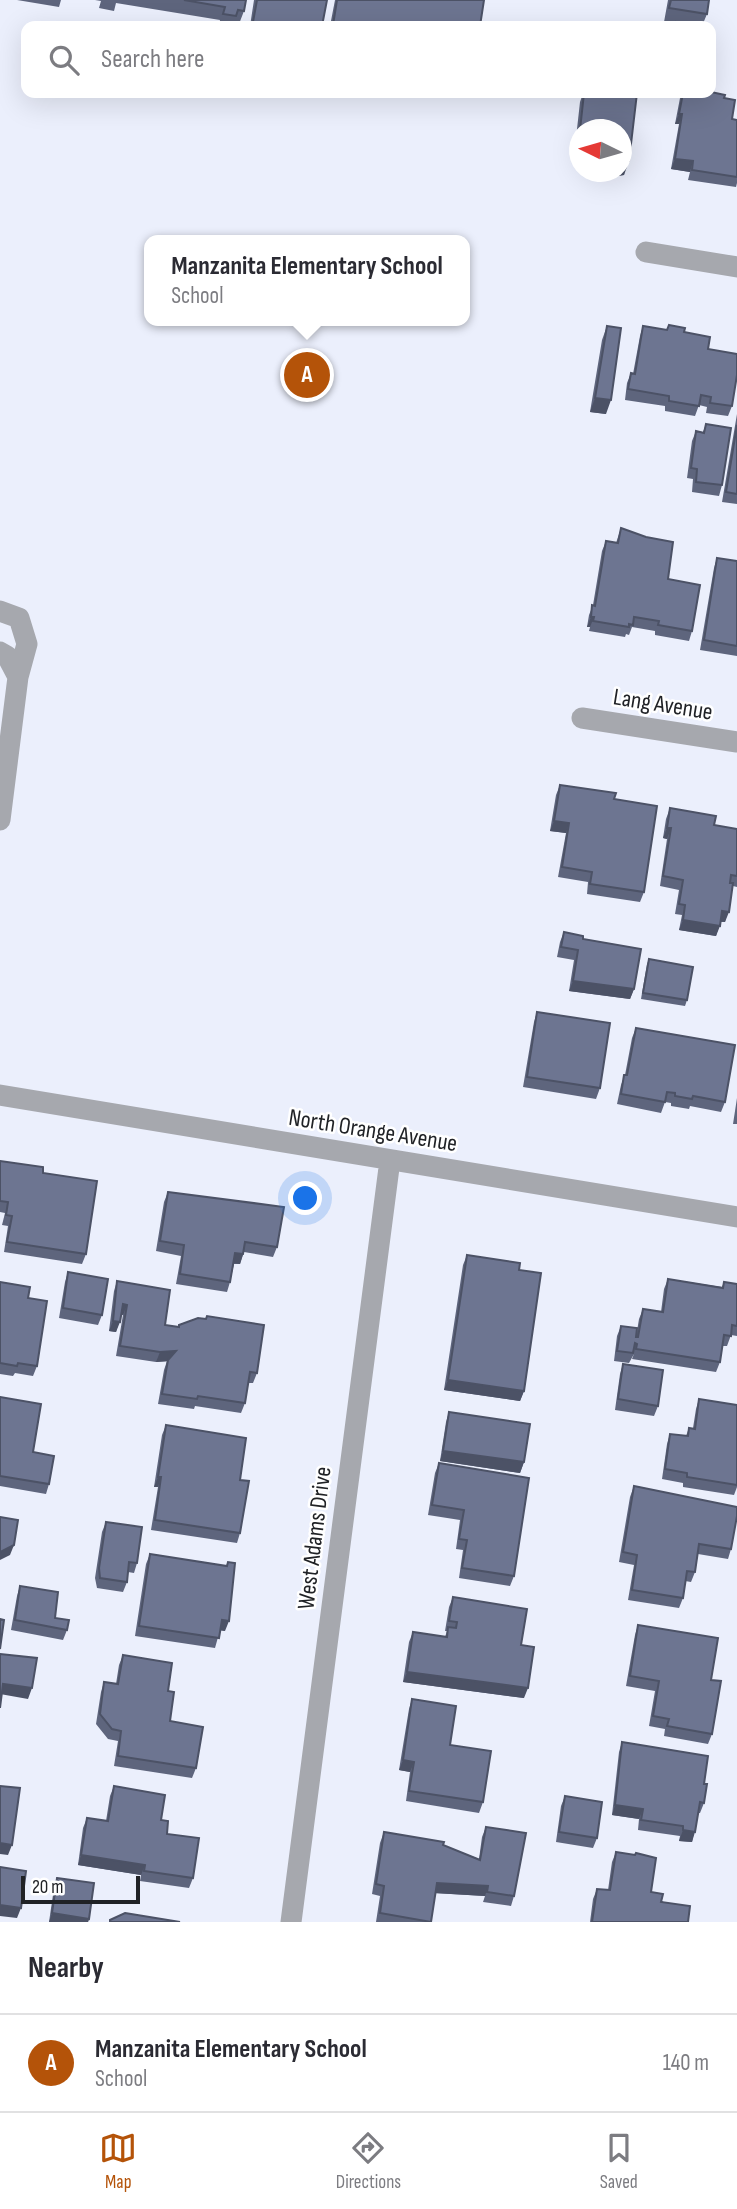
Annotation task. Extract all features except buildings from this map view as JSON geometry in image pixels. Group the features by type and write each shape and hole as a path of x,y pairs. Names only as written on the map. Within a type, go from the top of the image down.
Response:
{"street":[{"path":"646,252 737,267"},
{"path":"0,611 19,618 27,644 18,677 0,820"},
{"path":"0,652 7,656 18,677"},
{"name":"Lang Avenue","path":"582,718 737,742"},
{"name":"North Orange Avenue","path":"0,1095 737,1217"},
{"name":"West Adams Drive","path":"290,1922 390,1160"}],"place":[{"name":"Manzanita Elementary School","path":"307,375"}]}
